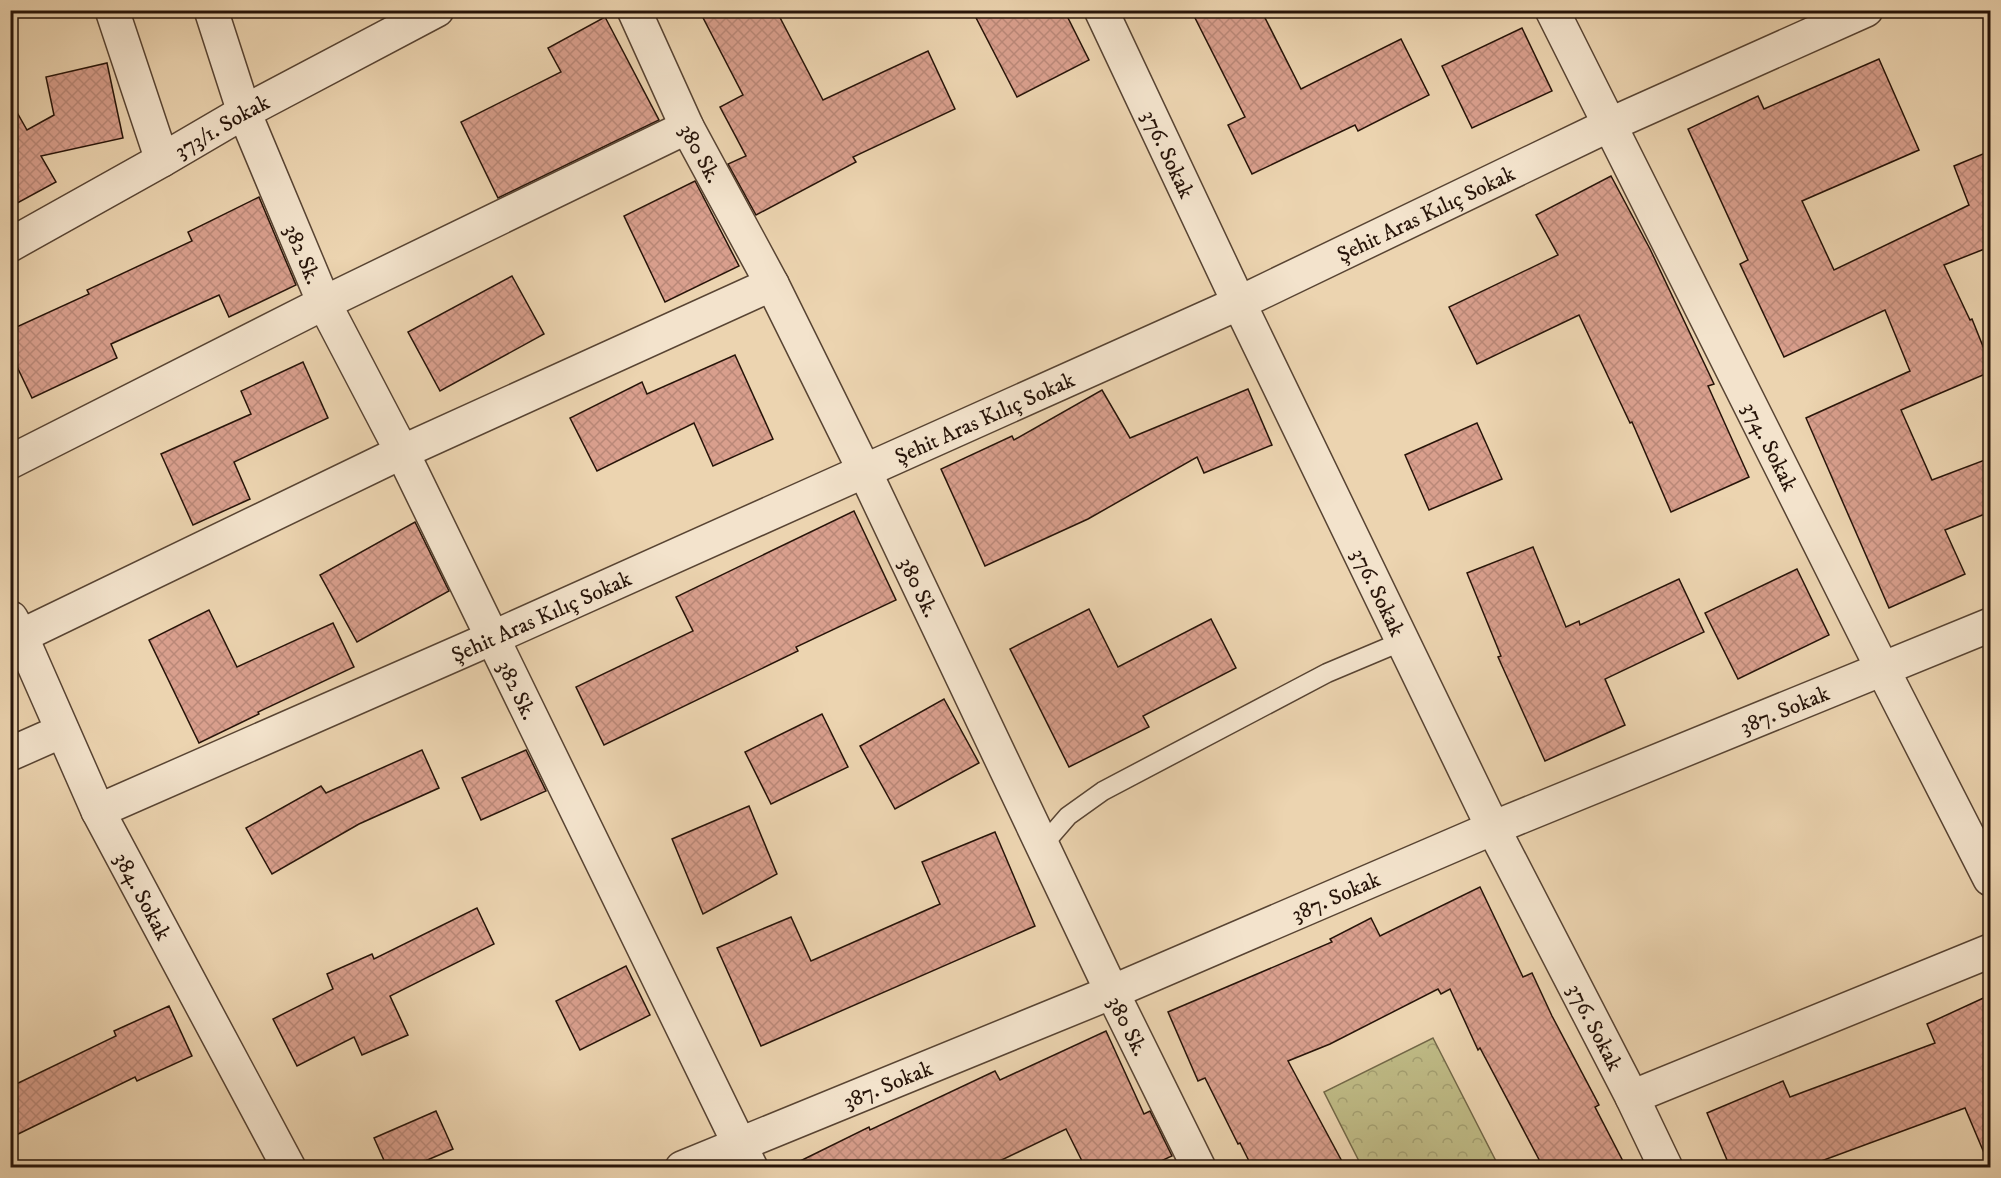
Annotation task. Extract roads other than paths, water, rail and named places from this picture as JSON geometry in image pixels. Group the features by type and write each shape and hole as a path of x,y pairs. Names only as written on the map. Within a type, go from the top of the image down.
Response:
{"street":[{"path":"112,10 162,160"},
{"name":"382 Sk.","path":"211,10 244,112 324,303 402,452 744,1156"},
{"name":"373/1. Sokak","path":"10,245 244,112 437,10"},
{"name":"380 Sk.","path":"634,10 687,127 772,284 864,470 1042,846 1198,1167"},
{"name":"376. Sokak","path":"1101,10 1239,303 1493,828 1666,1167"},
{"name":"374. Sokak","path":"1552,10 1990,879"},
{"name":"Şehit Aras Kılıç Sokak","path":"98,812 1239,303 1609,125 1866,10"},
{"path":"10,462 324,303 687,127"},
{"path":"16,627 772,284"},
{"name":"387. Sokak","path":"682,1167 744,1156 1112,992 1493,828 1990,625"},
{"name":"384. Sokak","path":"16,627 98,812 289,1167"},
{"path":"10,754 62,730"},
{"path":"1632,1097 1990,951"}],"lane":[{"path":"1042,846 1068,816 1103,790 1328,673 1402,641"}]}
